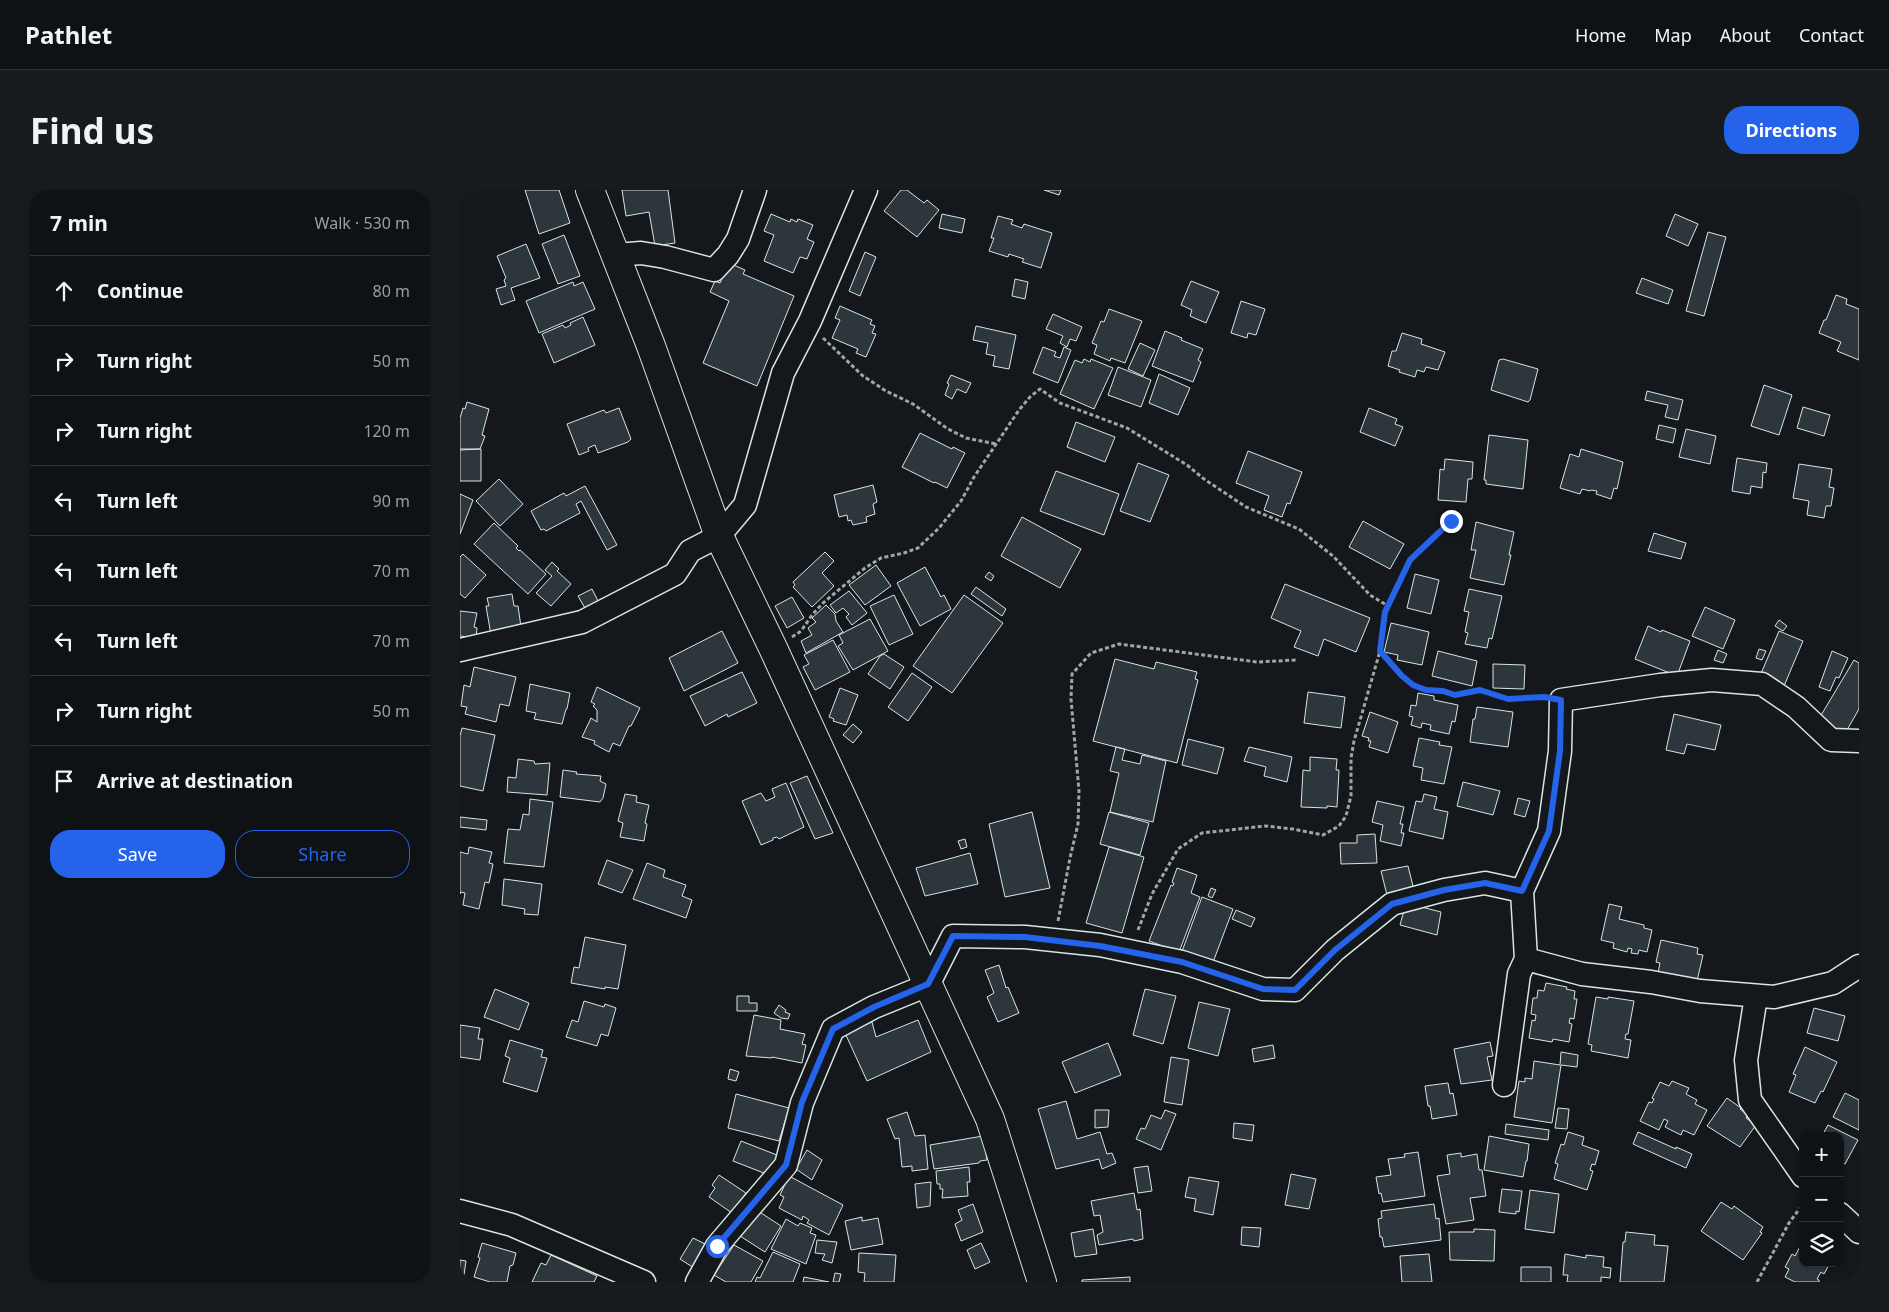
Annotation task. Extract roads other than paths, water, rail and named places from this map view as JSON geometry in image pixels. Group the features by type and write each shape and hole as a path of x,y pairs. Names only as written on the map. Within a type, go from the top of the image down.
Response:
{"main road":[{"path":"590,190 651,346 719,536 773,648 990,1119 1042,1282"}],"street":[{"path":"616,255 641,253 666,257 714,270 728,255 738,239 755,190"},
{"path":"460,650 582,622 675,574 690,551 719,536 744,505 783,373 810,321 866,190"},
{"path":"1504,1085 1519,974 1526,959 1522,891 1549,831 1560,751 1561,700 1660,685 1712,680 1762,684 1796,707 1831,740 1859,741"},
{"path":"913,952 953,936 1025,937 1100,946 1182,962 1263,989 1295,990 1335,950 1392,904 1444,890 1485,883 1522,891"},
{"path":"697,1282 717,1246 786,1165 802,1102 833,1029 874,1007 928,984 953,936"},
{"path":"1526,959 1582,974 1650,982 1700,991 1774,998 1833,983 1859,966"},
{"path":"1756,996 1746,1060 1750,1100 1799,1170"},
{"path":"460,1211 512,1225 644,1282"},
{"path":"1844,1218 1859,1232"}]}
